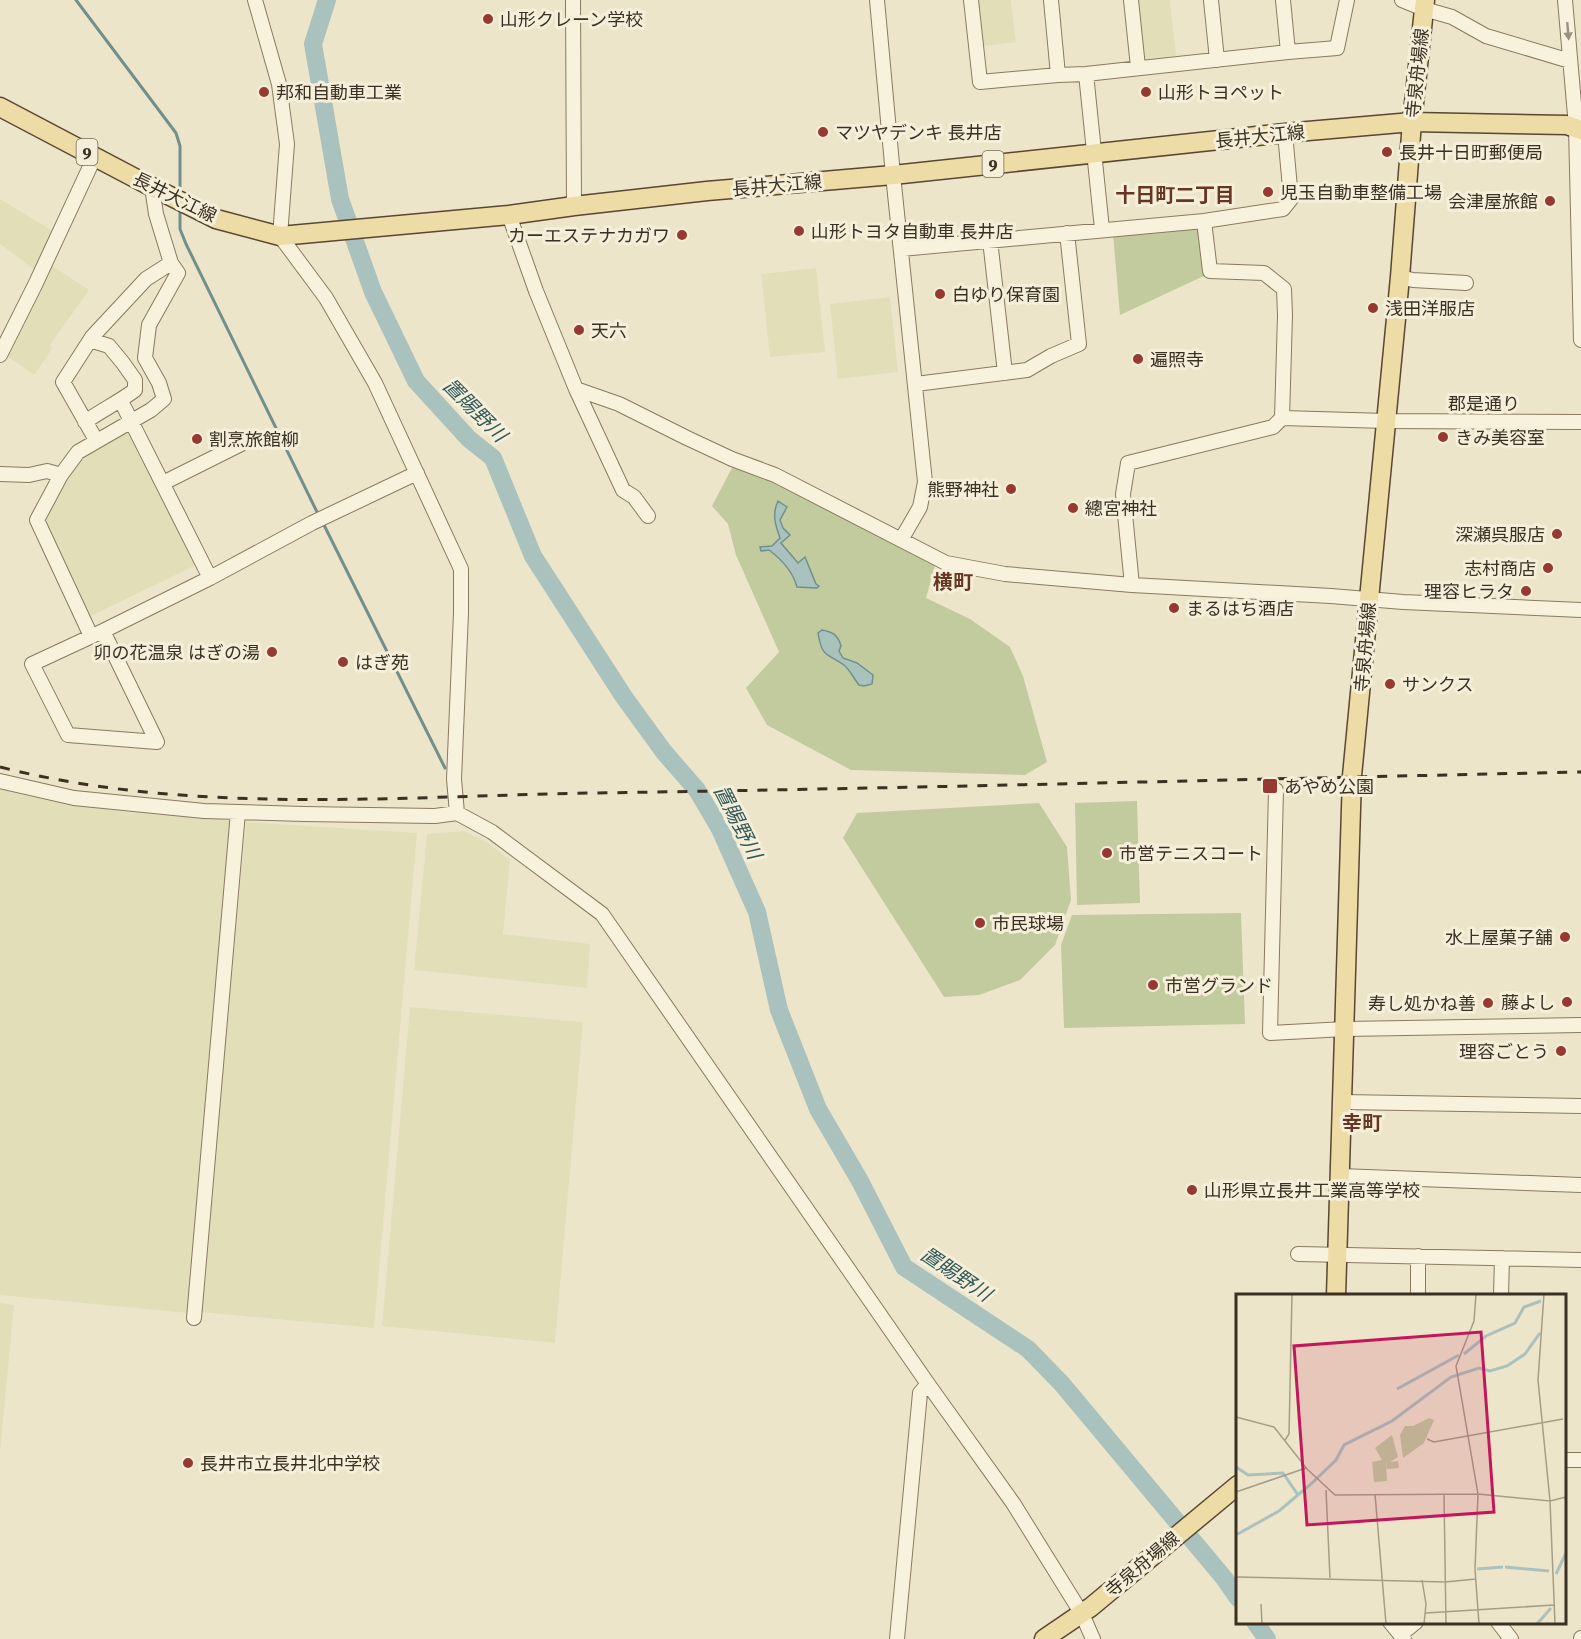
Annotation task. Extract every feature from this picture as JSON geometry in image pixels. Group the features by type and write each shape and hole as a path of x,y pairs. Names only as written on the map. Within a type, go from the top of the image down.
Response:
{"main road":[{"name":"寺泉舟場線","path":"1336,1294 1352,777 1400,277 1412,122 1425,5"},
{"name":"長井大江線","path":"0,107 216,219 280,236 509,215 707,191 893,175 1285,133 1412,122 1567,125 1579,129"},
{"name":"寺泉舟場線","path":"1044,1639 1086,1611 1236,1487"}],"street":[{"path":"255,0 279,84 287,144 280,236 326,298 370,374 461,569 454,779 457,813"},
{"path":"573,0 574,206"},
{"path":"877,0 925,482 920,507 901,540"},
{"path":"971,0 980,82 1086,74 1337,48 1347,0"},
{"path":"1051,0 1058,75"},
{"path":"1131,0 1138,67"},
{"path":"1211,0 1217,60"},
{"path":"1283,0 1288,52"},
{"path":"1402,0 1425,5 1486,36 1570,61"},
{"path":"1565,0 1579,129 1581,340"},
{"path":"1086,74 1102,229"},
{"path":"901,249 1204,221 1283,209 1291,199 1285,133"},
{"path":"0,355 94,156"},
{"path":"152,187 156,214 171,263 178,273 149,325 145,358 159,383 164,399 132,422 78,452 61,475 37,520 97,633 157,742 68,735 32,664 97,633 210,578 312,523 417,473"},
{"path":"509,215 536,291 576,389 623,490 634,497 648,516"},
{"path":"1132,585 1123,494 1128,464 1273,427 1282,418 1284,289 1264,273 1210,271 1204,221"},
{"path":"916,384 1027,370 1079,344 1067,233"},
{"path":"990,240 1005,373"},
{"path":"96,440 63,382 90,340 146,279 171,263"},
{"path":"1400,277 1413,280 1466,283"},
{"path":"85,422 135,390 135,380 109,346 90,340"},
{"path":"576,389 619,404 732,459 775,475 946,563 1005,574 1132,585 1581,610"},
{"path":"121,401 210,578"},
{"name":"郡是通り","path":"1282,418 1581,422"},
{"path":"163,483 241,444"},
{"path":"0,474 29,475 47,471 61,475"},
{"path":"0,781 74,798 204,811 435,816 457,813 492,832 602,914 1086,1611 1093,1639"},
{"path":"1276,790 1270,1033 1345,1029 1581,1025"},
{"path":"194,1318 238,812"},
{"path":"1342,1102 1581,1106"},
{"path":"1340,1176 1581,1185"},
{"path":"1298,1254 1581,1260"},
{"path":"1418,1256 1418,1294"},
{"path":"1502,1258 1502,1294"},
{"path":"897,1639 920,1393 928,1384"},
{"path":"1391,1624 1402,1637 1415,1624"},
{"path":"1499,1624 1511,1639"}],"shaded area":[{"path":"978,0 1011,0 1016,42 984,46"},
{"path":"1136,0 1170,0 1176,56 1142,59"},
{"path":"0,199 53,231 35,270 0,244"},
{"path":"51,265 89,290 50,345 52,349 34,375 7,356"},
{"path":"816,268 825,352 770,357 761,274"},
{"path":"890,297 898,372 838,379 830,304"},
{"path":"130,427 198,564 91,616 43,516 79,456"},
{"path":"0,788 23,795 126,812 231,820 188,1313 0,1295"},
{"path":"246,822 417,833 374,1328 200,1312"},
{"path":"463,831 487,842 510,860 503,934 590,944 587,988 414,970 427,834"},
{"path":"410,1007 583,1022 555,1343 382,1326"},
{"path":"0,1303 14,1305 0,1452"}],"green space":[{"path":"1199,227 1206,275 1120,315 1113,234"},
{"path":"734,464 801,495 935,565 926,598 970,619 1010,647 1023,676 1047,762 1025,775 851,770 767,725 746,688 779,652 736,555 728,524 712,506"},
{"name":"市営テニスコート","path":"1137,801 1140,903 1077,905 1075,803"},
{"name":"市民球場","path":"1039,803 1067,847 1071,900 1055,945 1020,980 979,995 944,997 843,838 857,813"},
{"name":"市営グランド","path":"1241,913 1245,1024 1064,1028 1061,945 1072,915"}],"water":[{"path":"778,501 787,507 780,520 783,528 790,535 781,543 798,563 805,557 816,584 819,586 817,588 797,587 790,571 778,557 769,550 761,551 760,547 772,546 780,538 775,519"},
{"path":"822,630 837,637 841,646 839,651 843,658 857,663 873,675 872,684 859,685 844,665 826,654 821,647 818,633"}],"waterway":[{"path":"76,0 176,133 180,146 180,195"},
{"name":"置賜野川","path":"327,0 313,44 340,199 373,292 416,381 469,439 493,458 533,556 624,697 664,752 697,790 720,829 757,912 779,1010 818,1109 860,1181 904,1267 1028,1349 1062,1384 1236,1595"},
{"path":"180,208 180,229 186,244 318,514"},
{"path":"323,523 445,768"},
{"name":"置賜野川","path":"1256,1624 1267,1639"}],"railway":[{"path":"0,767 73,782 147,792 221,798 296,800 1581,772"}],"place":[{"name":"山形クレーン学校","path":"488,19"},
{"name":"邦和自動車工業","path":"264,92"},
{"name":"山形トヨペット","path":"1146,92"},
{"name":"マツヤデンキ 長井店","path":"823,132"},
{"name":"長井十日町郵便局","path":"1387,152"},
{"name":"児玉自動車整備工場","path":"1268,192"},
{"name":"会津屋旅館","path":"1550,201"},
{"name":"山形トヨタ自動車 長井店","path":"799,231"},
{"name":"カーエステナカガワ","path":"682,235"},
{"name":"白ゆり保育園","path":"940,294"},
{"name":"浅田洋服店","path":"1373,308"},
{"name":"天六","path":"579,330"},
{"name":"遍照寺","path":"1138,359"},
{"name":"きみ美容室","path":"1443,437"},
{"name":"割烹旅館柳","path":"197,439"},
{"name":"熊野神社","path":"1011,489"},
{"name":"總宮神社","path":"1073,508"},
{"name":"深瀬呉服店","path":"1557,534"},
{"name":"志村商店","path":"1548,568"},
{"name":"理容ヒラタ","path":"1526,591"},
{"name":"まるはち酒店","path":"1174,608"},
{"name":"卯の花温泉 はぎの湯","path":"272,652"},
{"name":"はぎ苑","path":"343,662"},
{"name":"サンクス","path":"1390,684"},
{"name":"あやめ公園","path":"1270,786"},
{"name":"市営テニスコート","path":"1107,853"},
{"name":"市民球場","path":"980,923"},
{"name":"水上屋菓子舗","path":"1565,937"},
{"name":"市営グランド","path":"1153,985"},
{"name":"藤よし","path":"1567,1002"},
{"name":"寿し処かね善","path":"1488,1003"},
{"name":"理容ごとう","path":"1561,1051"},
{"name":"山形県立長井工業高等学校","path":"1192,1190"},
{"name":"長井市立長井北中学校","path":"188,1463"}],"district":[{"name":"十日町二丁目","path":"1175,195"},
{"name":"横町","path":"953,582"},
{"name":"幸町","path":"1362,1123"}]}
